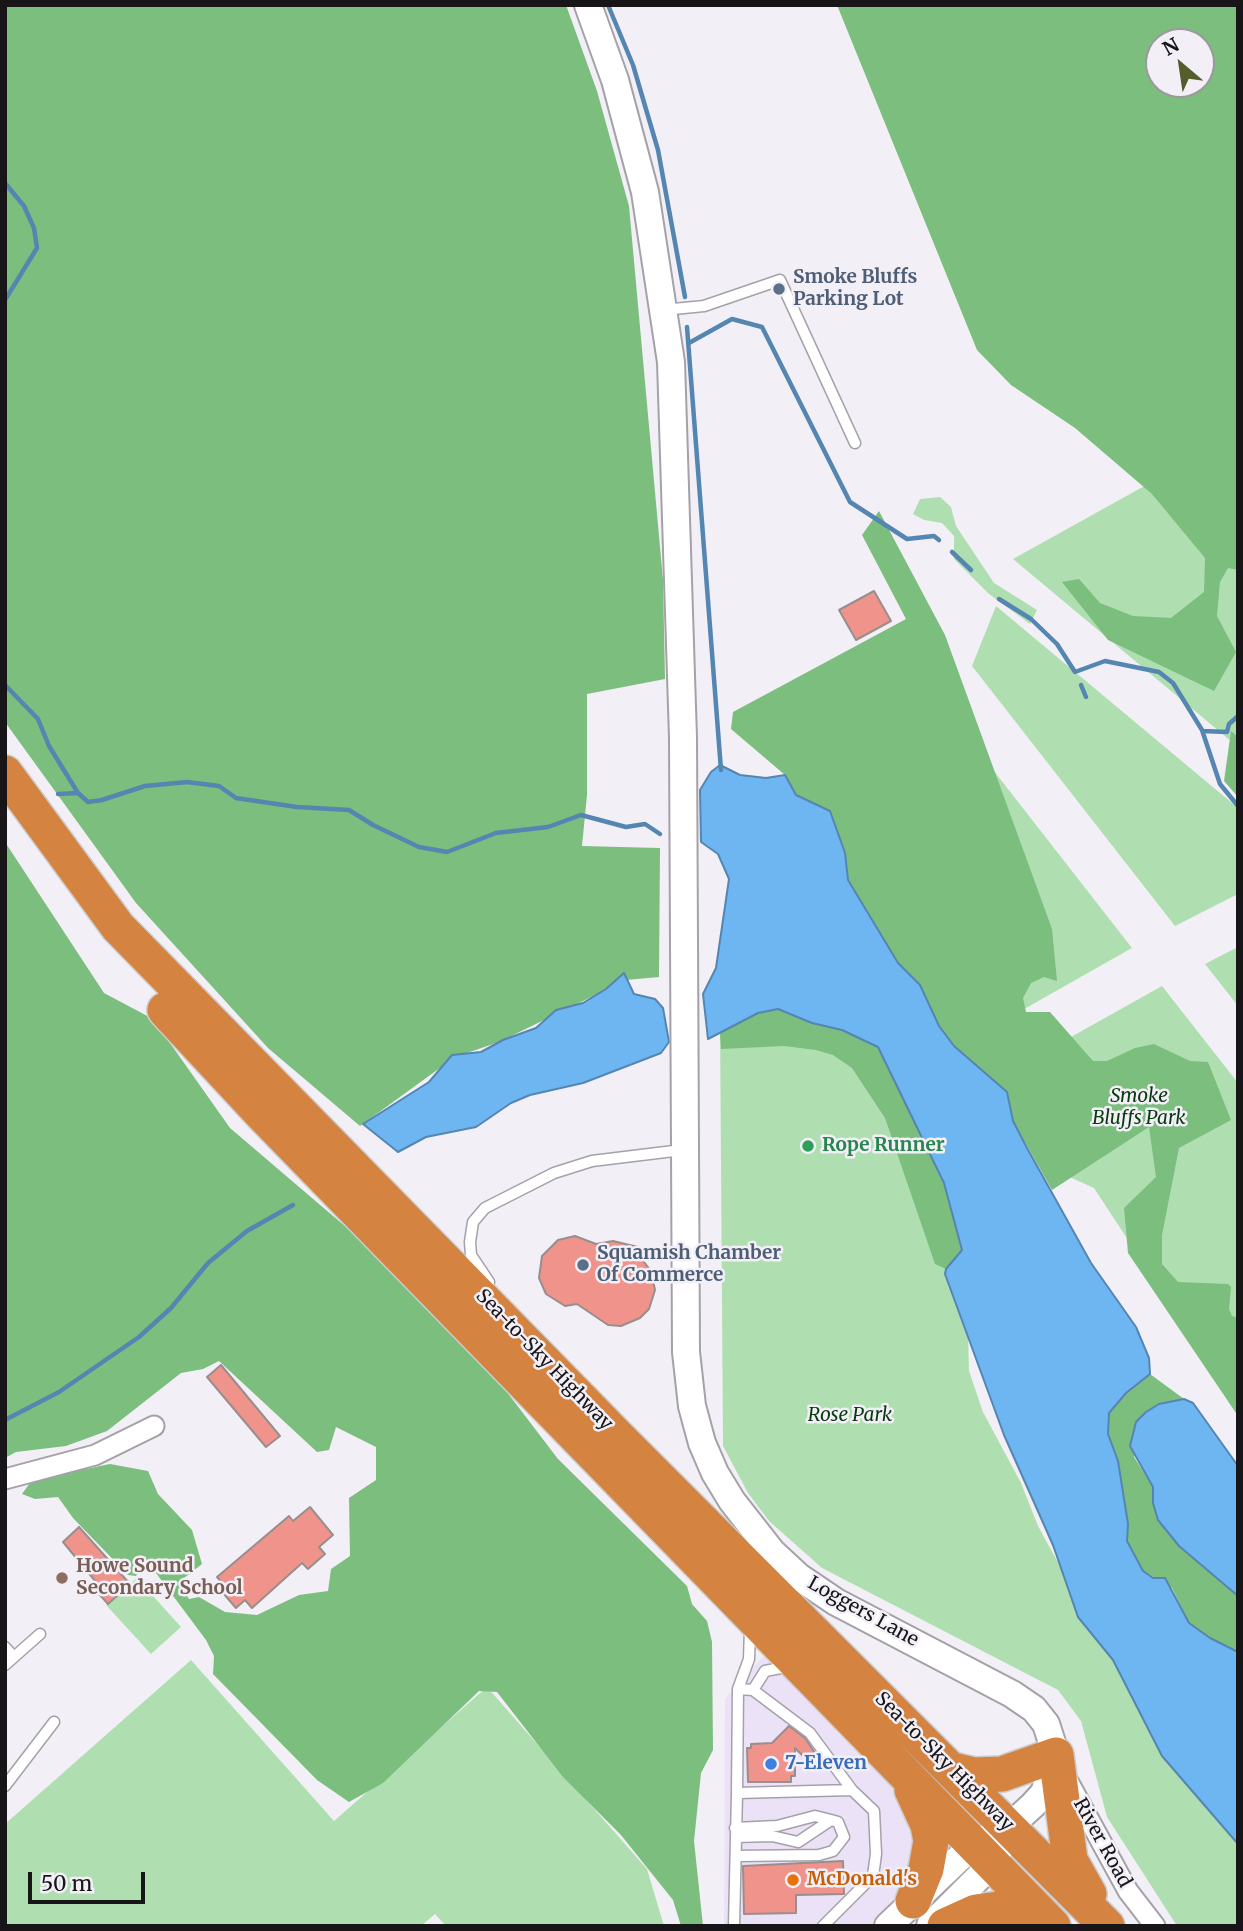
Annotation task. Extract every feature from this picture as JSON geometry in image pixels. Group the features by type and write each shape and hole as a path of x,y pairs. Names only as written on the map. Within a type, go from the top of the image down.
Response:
{"highway":[{"name":"Sea-to-Sky Highway","path":"5,773 118,928 616,1435 1107,1926"},
{"name":"Sea-to-Sky Highway","path":"5,807 103,942 233,1083 894,1760 1050,1926"},
{"path":"953,1770 974,1775 1002,1774 1056,1755 1070,1860 1107,1926"},
{"path":"894,1760 918,1800 931,1841 922,1913"},
{"path":"945,1926 976,1912 998,1909 1018,1911 1050,1926"}],"street":[{"name":"Loggers Lane","path":"588,5 615,80 645,192 670,362 683,738 687,1063 684,1150 686,1352 692,1406 702,1443 732,1501 772,1552 799,1577 836,1602 1012,1694 1034,1709 1046,1724 1056,1755"},
{"path":"5,1479 95,1455 154,1426"},
{"path":"887,1926 922,1913 1044,1793 1056,1755"},
{"name":"River Road","path":"1056,1755 1084,1814 1128,1891 1155,1926"}],"lane":[{"path":"662,310 704,306 780,280 855,443"},
{"path":"501,1294 482,1275 471,1255 470,1232 477,1214 554,1172 592,1161 684,1150"},
{"path":"590,1391 616,1435"},
{"path":"734,1926 738,1689 748,1659 751,1632 742,1605"},
{"path":"5,1665 40,1634"},
{"path":"5,1647 14,1657"},
{"path":"753,1690 765,1671 799,1664"},
{"path":"738,1689 753,1690 810,1733 852,1790 874,1811 876,1854 873,1876 823,1926"},
{"path":"5,1786 54,1722"},
{"path":"737,1793 852,1790"},
{"path":"736,1833 815,1816 838,1822 844,1837 833,1851 819,1855 736,1856"},
{"path":"736,1833 772,1836 797,1842 831,1820"}],"shaded area":[{"path":"765,1654 907,1802 918,1846 899,1893 872,1926 724,1926 725,1699"}],"green space":[{"path":"5,5 566,5 597,91 629,206 663,580 665,679 587,694 587,795 582,846 660,848 659,977 626,980 499,1042 455,1057 360,1126 268,1048 136,903 5,722"},
{"path":"837,5 1238,5 1238,570 1228,568 1220,582 1217,616 1236,652 1214,691 1108,640 1062,582 1079,579 1100,603 1133,616 1171,618 1204,592 1205,558 1152,494 1075,428 1011,385 977,350"},
{"path":"1238,434 1238,747 1013,559"},
{"path":"940,497 951,507 956,526 994,583 1037,610 1030,624 989,594 954,559 954,536 942,523 924,520 913,514 920,499"},
{"path":"879,511 945,635 1052,929 1057,981 1044,977 1031,983 1023,998 1026,1012 1050,1012 1093,1061 1107,1061 1135,1048 1154,1044 1190,1061 1208,1062 1231,1120 1179,1148 1162,1235 1162,1264 1178,1282 1228,1284 1231,1287 1229,1309 1232,1316 1238,1318 1238,1416 1128,1253 1124,1208 1156,1177 1149,1127 1052,1190 1013,1121 1007,1092 954,1046 939,1026 920,986 898,963 848,879 845,853 830,811 796,795 785,775 731,729 733,712 906,619 862,535"},
{"path":"996,606 1238,808 1238,894 1175,926 972,666"},
{"path":"1231,731 1238,737 1238,797 1224,781"},
{"path":"976,748 1132,948 980,1034"},
{"path":"5,842 104,993 153,1019 230,1128 353,1233 500,1383 558,1459 687,1586 692,1604 707,1621 712,1642 713,1750 701,1773 694,1841 703,1926 681,1926 673,1900 621,1835 563,1777 497,1692 479,1691 383,1783 349,1802 317,1780 213,1674 214,1656 206,1640 153,1569 143,1565 136,1576 128,1575 73,1518 58,1497 35,1499 22,1494 32,1480 110,1464 148,1471 158,1494 192,1530 202,1564 179,1582 189,1599 199,1597 225,1612 257,1615 299,1595 328,1591 331,1569 350,1556 349,1498 376,1480 376,1447 336,1427 329,1450 317,1452 219,1361 203,1369 181,1373 107,1431 66,1446 16,1452 5,1458"},
{"path":"1238,947 1238,1006 1205,964"},
{"name":"Smoke Bluffs Park","path":"1162,986 1238,1083 1238,1401 1235,1403 1094,1188 1054,1170 1012,1070"},
{"name":"Rose Park","path":"827,994 1238,1818 1238,1926 1177,1926 1107,1817 1081,1721 1058,1690 822,1568 769,1521 748,1493 723,1446 720,1023","holes":["968,1335 1004,1435 1026,1481 1060,1566 1038,1526 1021,1483 983,1412 969,1371"]},
{"path":"778,1009 812,1023 842,1030 878,1047 944,1183 962,1250 946,1269 935,1264 885,1118 852,1068 833,1055 816,1050 784,1046 721,1049 720,1033 758,1013"},
{"path":"1150,1374 1184,1399 1159,1404 1134,1457 1153,1487 1153,1503 1179,1546 1238,1596 1238,1652 1210,1638 1189,1623 1172,1588 1143,1571 1127,1541 1128,1524 1118,1461 1108,1434 1109,1413 1126,1393"},
{"path":"137,1578 181,1627 151,1654 106,1605"},
{"path":"191,1660 334,1821 487,1687 647,1869 664,1926 446,1926 435,1914 421,1926 5,1926 5,1824"}],"water":[{"path":"720,765 740,775 766,778 785,775 796,795 830,811 845,853 848,880 898,963 920,985 939,1026 954,1046 1007,1092 1013,1121 1027,1148 1091,1263 1136,1327 1149,1358 1150,1374 1126,1393 1109,1413 1108,1434 1118,1461 1128,1524 1127,1541 1143,1571 1153,1578 1165,1578 1189,1623 1210,1638 1238,1652 1238,1844 1162,1756 1113,1660 1078,1617 1053,1545 1004,1435 945,1274 962,1250 944,1183 878,1047 842,1030 812,1023 778,1009 758,1013 708,1039 703,994 716,968 729,879 718,854 701,842 700,790 711,772"},
{"path":"624,973 634,994 655,999 663,1008 669,1042 661,1053 583,1083 530,1095 511,1103 476,1127 426,1137 398,1152 363,1124 429,1082 452,1055 481,1052 503,1040 536,1028 556,1010 583,1003 606,989"},
{"path":"1184,1399 1193,1403 1238,1466 1238,1596 1179,1546 1158,1520 1153,1503 1153,1487 1130,1446 1136,1422 1146,1412 1159,1404"}],"building":[{"path":"874,591 891,621 856,640 839,610"},
{"path":"575,1236 596,1244 613,1241 642,1248 637,1253 651,1271 655,1290 649,1309 640,1318 621,1326 608,1325 577,1304 565,1306 546,1294 539,1278 542,1256 558,1240"},
{"path":"221,1365 280,1436 266,1447 207,1377"},
{"path":"310,1507 333,1535 319,1547 325,1554 308,1569 302,1563 252,1608 245,1600 236,1608 223,1593 227,1589 217,1577 289,1516 293,1521"},
{"path":"79,1527 130,1584 108,1604 92,1586 96,1582 63,1542"},
{"name":"7-Eleven","path":"789,1726 805,1738 815,1753 808,1761 795,1748 795,1776 791,1776 791,1782 748,1782 747,1748 751,1748 751,1744 772,1743"},
{"name":"McDonald's","path":"843,1861 844,1894 796,1895 796,1913 744,1914 743,1866"}],"waterway":[{"path":"608,5 633,65 658,150 685,297"},
{"path":"5,183 24,206 34,228 37,248 5,300"},
{"path":"689,343 732,319 762,327 850,502 907,539 934,536 939,540"},
{"path":"687,327 721,770"},
{"path":"952,552 971,570"},
{"path":"999,599 1031,619 1057,644 1075,672 1105,661 1159,672 1173,683 1202,730 1220,784 1238,806"},
{"path":"5,685 38,719 49,746 78,793 88,802 145,786 187,782 219,786 236,798 297,807 349,810 419,847 447,852 496,833 548,827 581,815 626,827 645,824 660,834"},
{"path":"1081,685 1086,697"},
{"path":"1203,731 1227,732 1229,724 1238,716"},
{"path":"58,794 78,793"},
{"path":"5,1420 59,1392 139,1337 171,1308 208,1263 247,1231 293,1205"}],"place":[{"name":"Smoke Bluffs Parking Lot","path":"779,289"},
{"name":"Rope Runner","path":"808,1146"},
{"name":"Squamish Chamber Of Commerce","path":"583,1265"},
{"name":"Howe Sound Secondary School","path":"62,1578"},
{"name":"7-Eleven","path":"771,1764"},
{"name":"McDonald's","path":"793,1880"}]}
